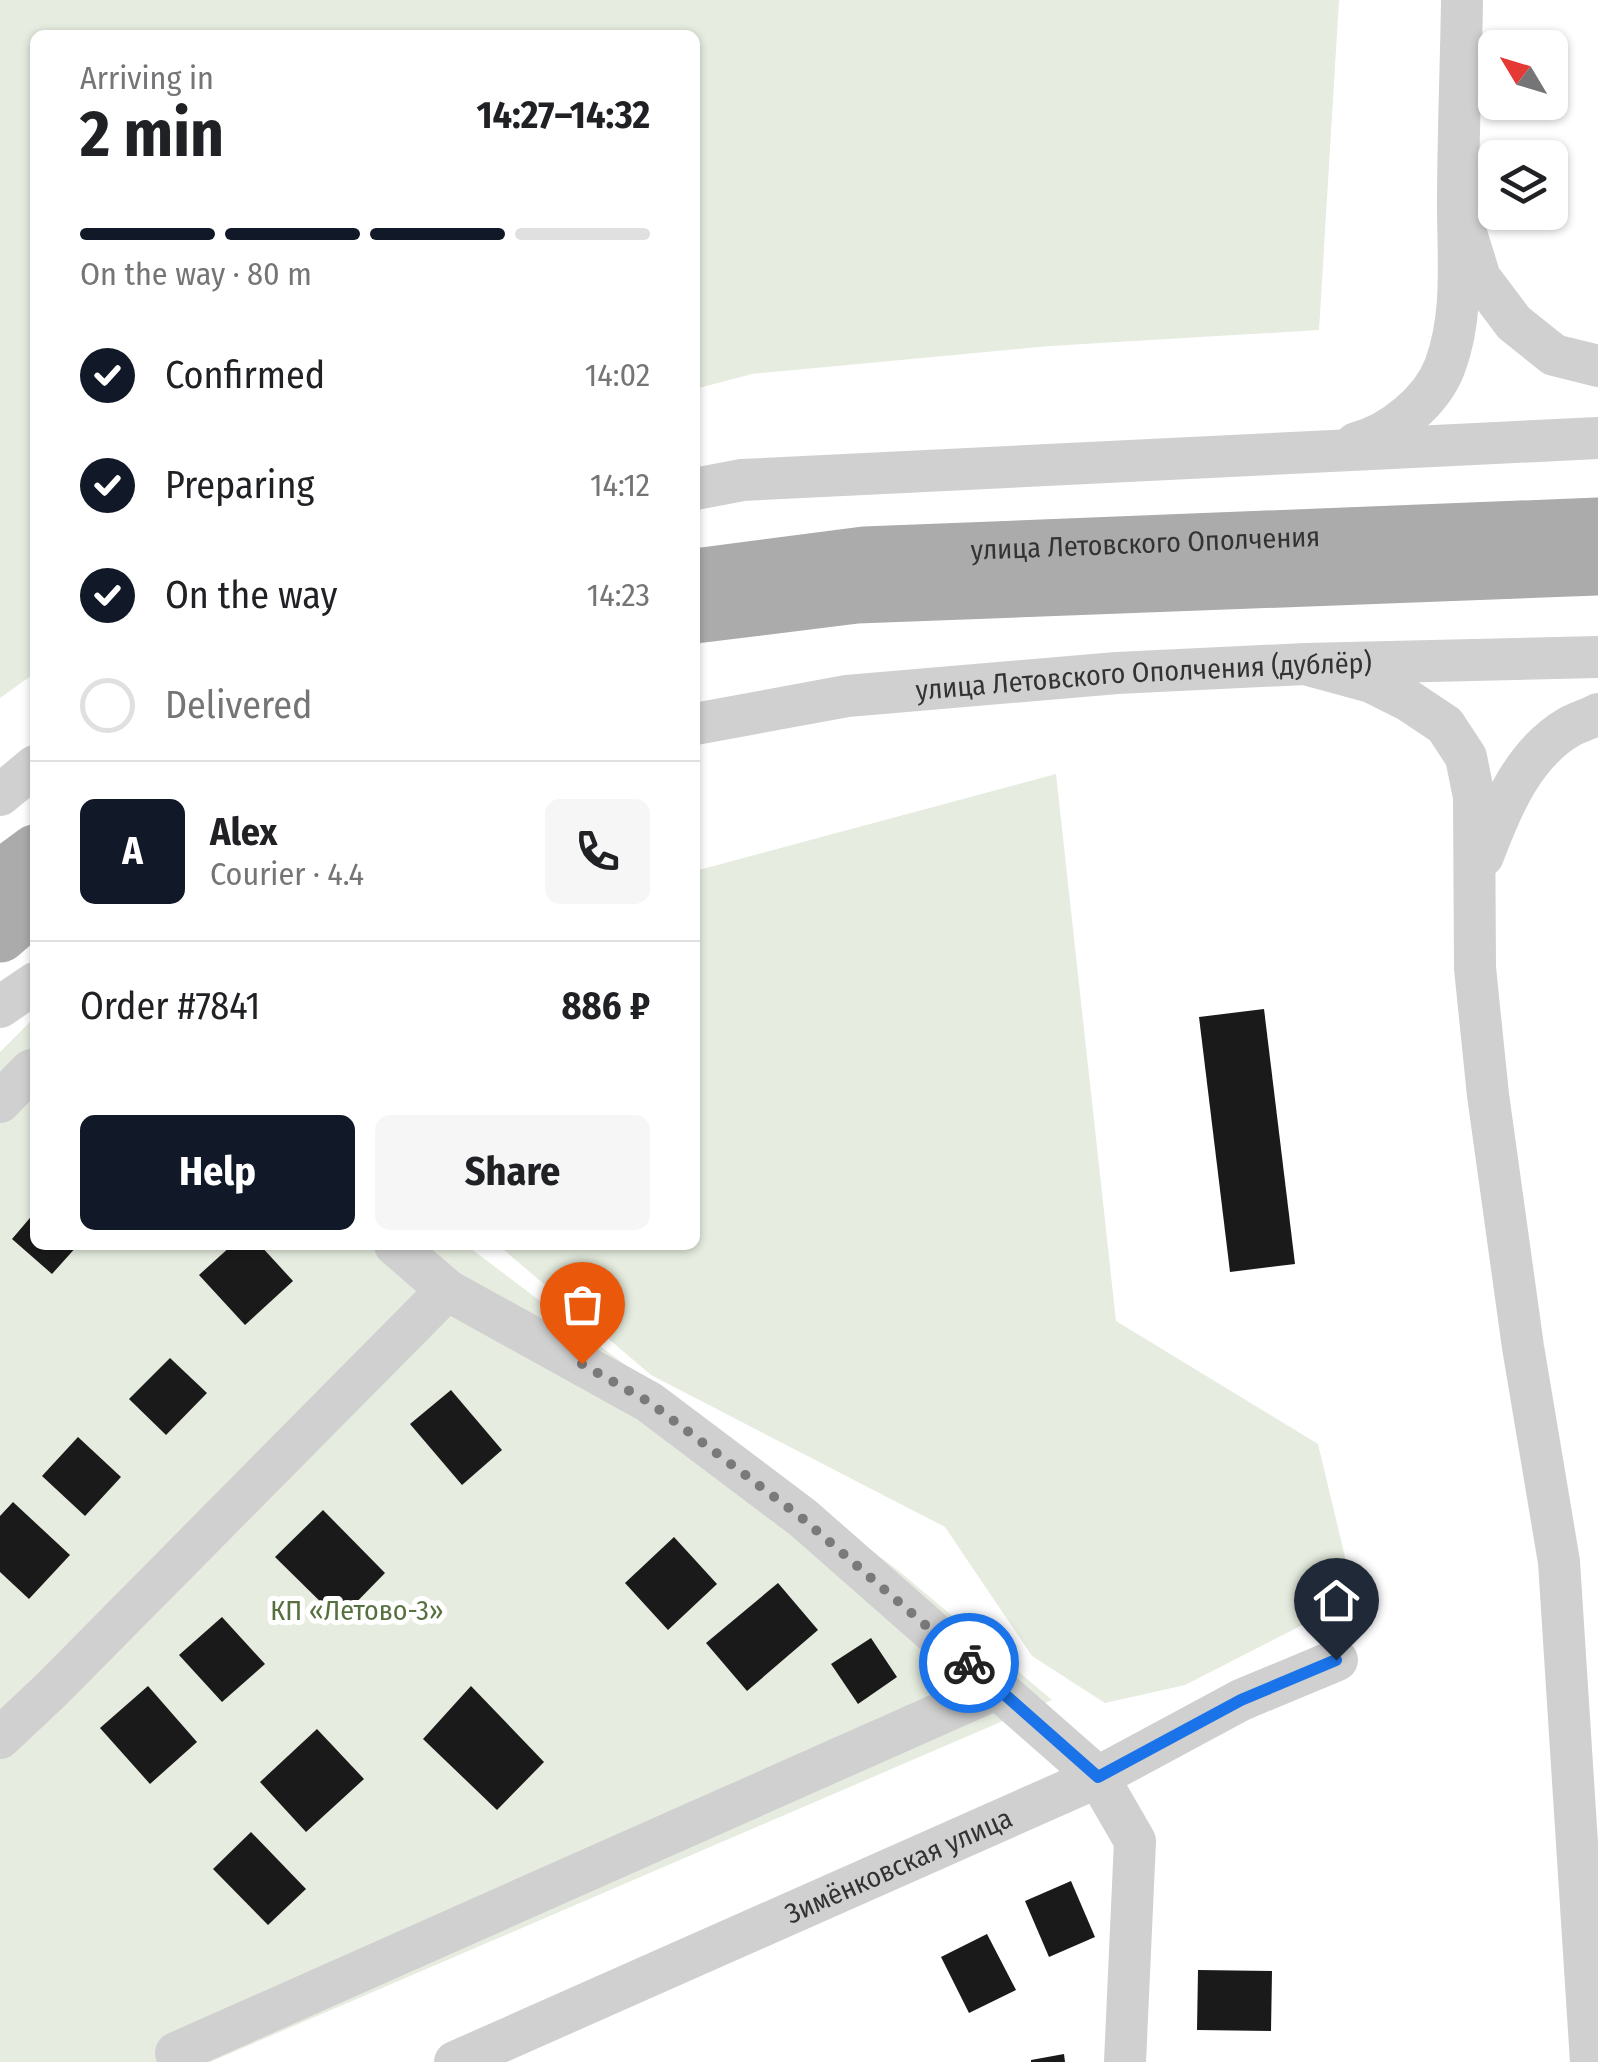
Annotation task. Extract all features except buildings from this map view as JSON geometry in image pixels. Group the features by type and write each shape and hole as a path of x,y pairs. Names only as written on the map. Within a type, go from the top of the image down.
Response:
{"main road":[{"name":"улица Летовского Ополчения","path":"700,575 864,554 1598,525"},
{"name":"улица Летовского Ополчения","path":"700,615 857,596 1598,568"},
{"path":"0,878 30,856"},
{"path":"0,936 30,909"}],"street":[{"path":"1319,451 1365,440 1398,423 1426,398 1444,370 1453,340 1459,285 1462,0"},
{"path":"1458,207 1480,278 1514,323 1554,355 1598,366"},
{"path":"700,487 742,480 1598,438"},
{"name":"улица Летовского Ополчения (дублёр)","path":"700,723 848,696 1117,672 1598,657"},
{"path":"1305,664 1371,682 1410,701 1444,725 1466,757 1474,796 1475,968 1522,1346 1559,1562 1591,2062"},
{"path":"1476,877 1502,805 1531,760 1568,728 1598,714"},
{"path":"0,796 30,770"},
{"path":"0,1007 30,986"},
{"path":"0,1102 30,1071"},
{"path":"401,1250 447,1290 649,1402 802,1518 1098,1777 1135,1841 1125,2062"},
{"path":"0,1738 447,1290"},
{"name":"Зимёнковская улица","path":"455,2062 1098,1777 1241,1700 1336,1660"},
{"path":"176,2053 998,1688"}],"green space":[{"path":"0,0 1339,0 1319,330 1050,346 752,374 700,388 700,30 30,30 30,677 0,698"},
{"path":"1056,774 1116,1321 1318,1444 1345,1557 1320,1616 1185,1685 1105,1703 1032,1656 945,1527 651,1375 504,1250 700,1250 700,870"},
{"name":"КП «Летово-3»","path":"30,1022 30,1250 473,1250 900,1572 1052,1700 210,2062 0,2062 0,1052"}],"way so far":[{"path":"582,1364 649,1402 802,1518 969,1663"}],"route":[{"path":"969,1663 1098,1777 1241,1700 1336,1660"}]}
